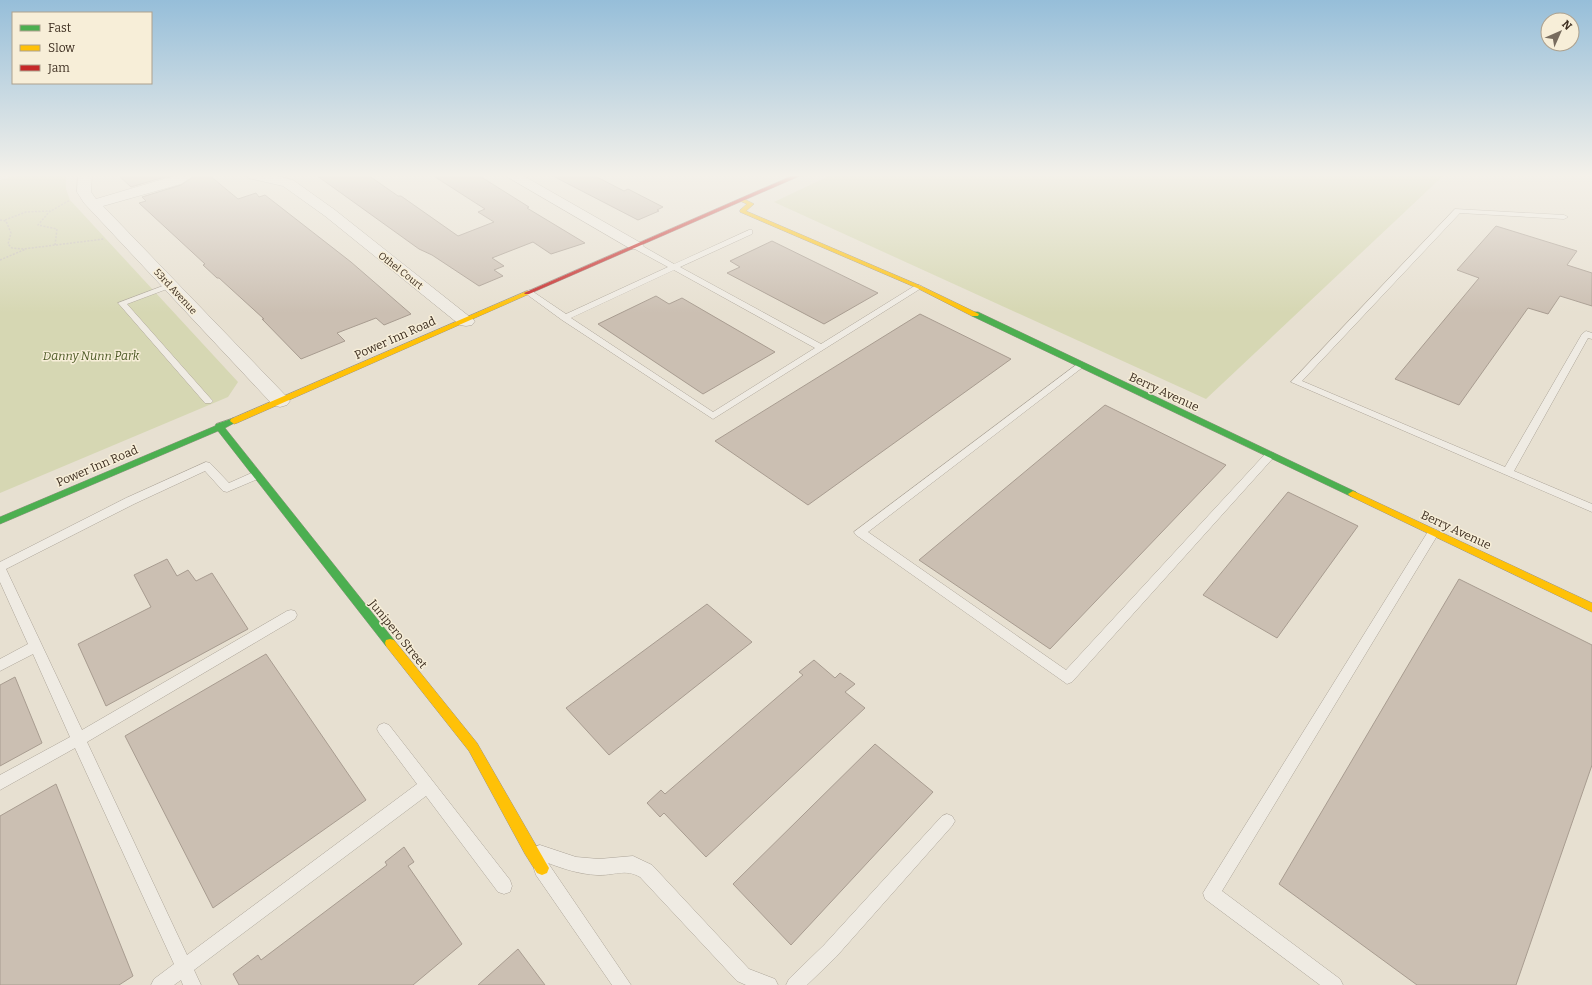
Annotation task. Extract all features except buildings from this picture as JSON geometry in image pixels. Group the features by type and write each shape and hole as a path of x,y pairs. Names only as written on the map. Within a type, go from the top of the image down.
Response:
{"street":[{"name":"53rd Avenue","path":"110,221 280,402"},
{"name":"Othel Court","path":"340,221 466,320"},
{"path":"593,221 636,246"},
{"name":"Power Inn Road","path":"0,521 219,426 280,402 694,221"},
{"name":"Berry Avenue","path":"765,221 919,287 1592,608"},
{"name":"Junipero Street","path":"219,426 473,747 530,850 542,868"}],"lane":[{"path":"1449,221 1296,382 1592,508"},
{"path":"565,318 749,232"},
{"path":"636,246 821,348"},
{"path":"171,286 122,303 208,401"},
{"path":"529,293 713,416 919,287"},
{"path":"1508,472 1586,334 1592,336"},
{"path":"1080,365 860,532 1067,678 1270,455"},
{"path":"192,985 0,568 130,501 206,466 227,488 256,474"},
{"path":"1326,983 1211,893 1433,532"},
{"path":"0,783 79,739 291,615"},
{"path":"0,665 36,646"},
{"path":"384,729 504,886"},
{"path":"160,985 427,786"},
{"path":"795,985 830,951 947,821"},
{"path":"530,850 576,865 599,867 632,864 646,871 743,975 769,985"},
{"path":"542,868 622,985"}],"path":[{"path":"6,221 11,233 8,245 15,249 104,239"},
{"path":"42,221 38,225 57,229 57,240 55,245"},
{"path":"0,260 27,248"}],"green space":[{"name":"Danny Nunn Park","path":"0,221 89,221 238,382 228,397 0,493"},
{"path":"816,221 1395,221 1206,399"}],"traffic: fast":[{"path":"975,314 1353,494"},
{"path":"0,521 234,421"},
{"path":"219,426 390,643"}],"traffic: slow":[{"path":"765,221 919,287 975,314"},
{"path":"234,421 527,293"},
{"path":"1353,494 1592,608"},
{"path":"390,643 473,747 530,850 542,868"}],"traffic: jam":[{"path":"527,293 693,221"}]}
